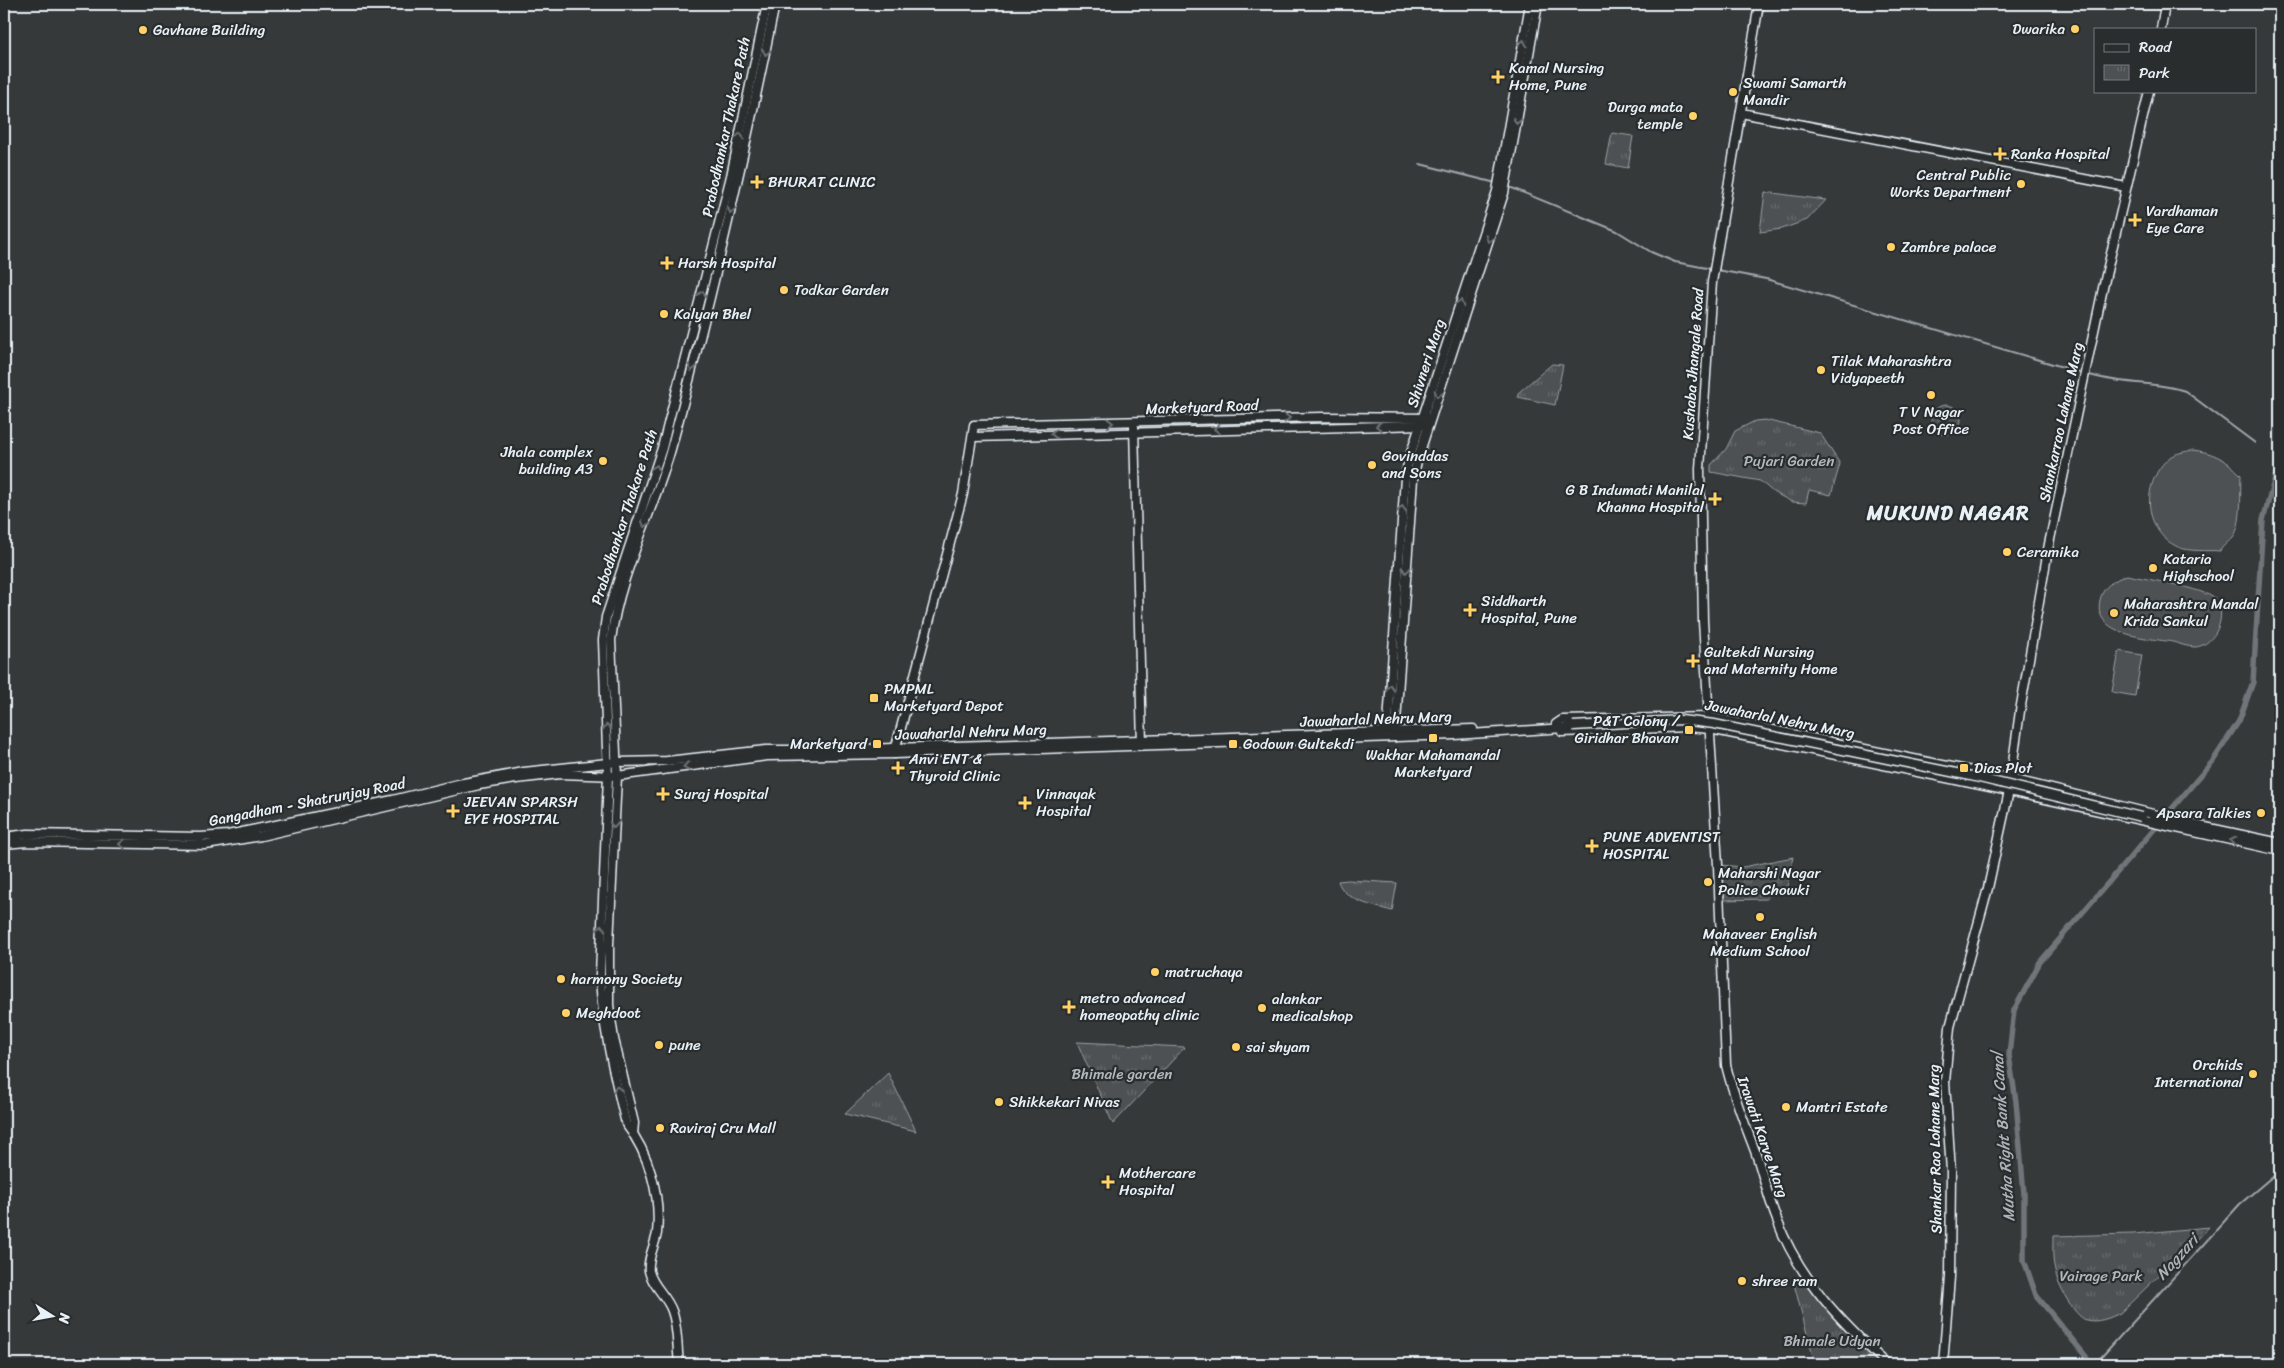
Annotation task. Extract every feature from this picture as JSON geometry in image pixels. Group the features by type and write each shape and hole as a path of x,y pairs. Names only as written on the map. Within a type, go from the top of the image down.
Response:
{"main road":[{"name":"Prabodhankar Thakare Path","path":"679,1364 673,1312 653,1281 649,1270 656,1236 657,1207 648,1165 626,1124 605,1039 601,1005 600,975 608,776 603,640 606,617 662,448 738,164 767,4"},
{"name":"Prabodhankar Thakare Path","path":"633,1134 634,1122 614,1039 610,1005 610,935 617,776 611,640 614,618 670,450 776,4"},
{"name":"Shivneri Marg","path":"1503,178 1530,4"},
{"name":"Shivneri Marg","path":"1391,734 1403,489 1409,459 1425,422 1500,192 1538,4"},
{"name":"Kushaba Jhangale Road","path":"1710,729 1703,621 1700,469 1715,262 1759,4"},
{"path":"2161,28 2165,4"},
{"name":"Shankarrao Lahane Marg","path":"2009,791 2020,711 2049,544 2126,187 2149,92"},
{"path":"1741,113 2126,187"},
{"name":"Marketyard Road","path":"1323,417 1425,422 973,437 974,425 1323,417"},
{"path":"1134,422 1142,743"},
{"path":"894,751 963,494 973,437"},
{"name":"Jawaharlal Nehru Marg","path":"584,771 617,776 735,757 766,750 894,751 1142,743 1556,726 1562,720 1710,717 2011,779 2157,815 2175,824"},
{"path":"1556,726 1681,720 1714,724 1979,778 2280,851"},
{"name":"Jawaharlal Nehru Marg","path":"1556,726 1563,732 1687,727 1710,729 2146,820"},
{"name":"Irawati Karve Marg","path":"1710,729 1718,865 1726,1065 1733,1097 1755,1153 1777,1222 1808,1280 1842,1321 1887,1364"},
{"name":"Jawaharlal Nehru Marg","path":"584,771 608,762 735,757"},
{"name":"Gangadham - Shatrunjay Road","path":"4,844 27,842 216,840 458,784 524,772 584,771"},
{"name":"Shankar Rao Lohane Marg","path":"1943,1364 1950,1277 1951,1171 1945,1082 1950,1026 1988,888 2009,791"},
{"path":"2146,820 2157,815"},
{"path":"2184,827 2280,843"},
{"name":"Gangadham - Shatrunjay Road","path":"4,837 28,834 216,840"}],"green space":[{"path":"1612,133 1633,136 1628,168 1606,164"},
{"path":"1765,192 1826,200 1807,220 1782,229 1760,232"},
{"path":"1552,364 1563,365 1555,405 1518,397 1518,393"},
{"path":"1946,405 1952,406 1960,414 1960,426 1952,434 1946,435 1940,434 1932,426 1931,420 1932,414 1940,406"},
{"name":"Pujari Garden","path":"1765,420 1820,433 1840,464 1831,495 1809,490 1806,503 1792,502 1773,492 1760,481 1711,472 1711,465 1726,449 1735,431 1755,421"},
{"path":"2192,450 2206,452 2219,457 2241,475 2240,507 2236,532 2220,551 2182,549 2166,540 2157,530 2152,518 2150,492 2154,479 2161,467 2170,457"},
{"path":"2127,575 2199,591 2215,599 2221,613 2218,628 2214,635 2202,645 2192,647 2124,633 2113,628 2105,621 2100,612 2101,595 2110,584"},
{"path":"2119,651 2142,655 2135,696 2112,692"},
{"path":"1793,857 1786,891 1776,890 1767,899 1721,900 1721,865 1743,867"},
{"path":"1338,881 1397,883 1392,911 1360,902 1353,898 1341,888"},
{"name":"Bhimale garden","path":"1077,1042 1185,1047 1113,1124"},
{"path":"888,1073 916,1131 845,1114"},
{"name":"Vairage Park","path":"2209,1227 2120,1313 2108,1318 2090,1321 2081,1317 2071,1306 2056,1277 2053,1258 2053,1236 2133,1234"},
{"name":"Bhimale Udyan","path":"1806,1280 1882,1363 1815,1364 1794,1284"}],"waterway":[{"path":"1420,164 1496,183"},
{"path":"1507,186 1617,231 1651,252 1675,262 1712,269"},
{"path":"1717,270 1766,279 2083,373"},
{"path":"2087,374 2111,380 2185,391 2255,443"},
{"name":"Mutha Right Bank Canal","path":"2092,1364 2036,1295 2024,1260 2024,1194 2016,1102 2009,1055 2014,1010 2040,962 2213,761 2239,721 2253,682 2263,520 2280,460"},
{"name":"Nagzari","path":"2095,1364 2240,1204 2280,1170"}],"place":[{"name":"Dwarika","path":"2075,29"},
{"name":"Gavhane Building","path":"143,30"},
{"name":"Kamal Nursing Home, Pune","path":"1498,77"},
{"name":"Swami Samarth Mandir","path":"1733,92"},
{"name":"Durga mata temple","path":"1693,116"},
{"name":"Ranka Hospital","path":"2000,154"},
{"name":"BHURAT CLINIC","path":"757,182"},
{"name":"Central Public Works Department","path":"2021,184"},
{"name":"Vardhaman Eye Care","path":"2135,220"},
{"name":"Zambre palace","path":"1891,247"},
{"name":"Harsh Hospital","path":"667,263"},
{"name":"Todkar Garden","path":"784,290"},
{"name":"Kalyan Bhel","path":"664,314"},
{"name":"Tilak Maharashtra Vidyapeeth","path":"1821,370"},
{"name":"T V Nagar Post Office","path":"1931,395"},
{"name":"Jhala complex building A3","path":"603,461"},
{"name":"Govinddas and Sons","path":"1372,465"},
{"name":"G B Indumati Manilal Khanna Hospital","path":"1715,499"},
{"name":"Ceramika","path":"2007,552"},
{"name":"Kataria Highschool","path":"2153,568"},
{"name":"Siddharth Hospital, Pune","path":"1470,610"},
{"name":"Maharashtra Mandal Krida Sankul","path":"2114,613"},
{"name":"Gultekdi Nursing and Maternity Home","path":"1693,661"},
{"name":"PMPML Marketyard Depot","path":"874,698"},
{"name":"P&T Colony / Giridhar Bhavan","path":"1689,730"},
{"name":"Wakhar Mahamandal Marketyard","path":"1433,738"},
{"name":"Marketyard","path":"877,744"},
{"name":"Godown Gultekdi","path":"1233,744"},
{"name":"Anvi ENT & Thyroid Clinic","path":"898,768"},
{"name":"Dias Plot","path":"1964,768"},
{"name":"Suraj Hospital","path":"663,794"},
{"name":"Vinnayak Hospital","path":"1025,803"},
{"name":"JEEVAN SPARSH EYE HOSPITAL","path":"453,811"},
{"name":"Apsara Talkies","path":"2261,813"},
{"name":"PUNE ADVENTIST HOSPITAL","path":"1592,846"},
{"name":"Maharshi Nagar Police Chowki","path":"1708,882"},
{"name":"Mahaveer English Medium School","path":"1760,917"},
{"name":"matruchaya","path":"1155,972"},
{"name":"harmony Society","path":"561,979"},
{"name":"metro advanced homeopathy clinic","path":"1069,1007"},
{"name":"alankar medicalshop","path":"1262,1008"},
{"name":"Meghdoot","path":"566,1013"},
{"name":"pune","path":"659,1045"},
{"name":"sai shyam","path":"1236,1047"},
{"name":"Orchids International","path":"2253,1074"},
{"name":"Shikkekari Nivas","path":"999,1102"},
{"name":"Mantri Estate","path":"1786,1107"},
{"name":"Raviraj Cru Mall","path":"660,1128"},
{"name":"Mothercare Hospital","path":"1108,1182"},
{"name":"shree ram","path":"1742,1281"}],"district":[{"name":"MUKUND NAGAR","path":"1948,513"}]}
